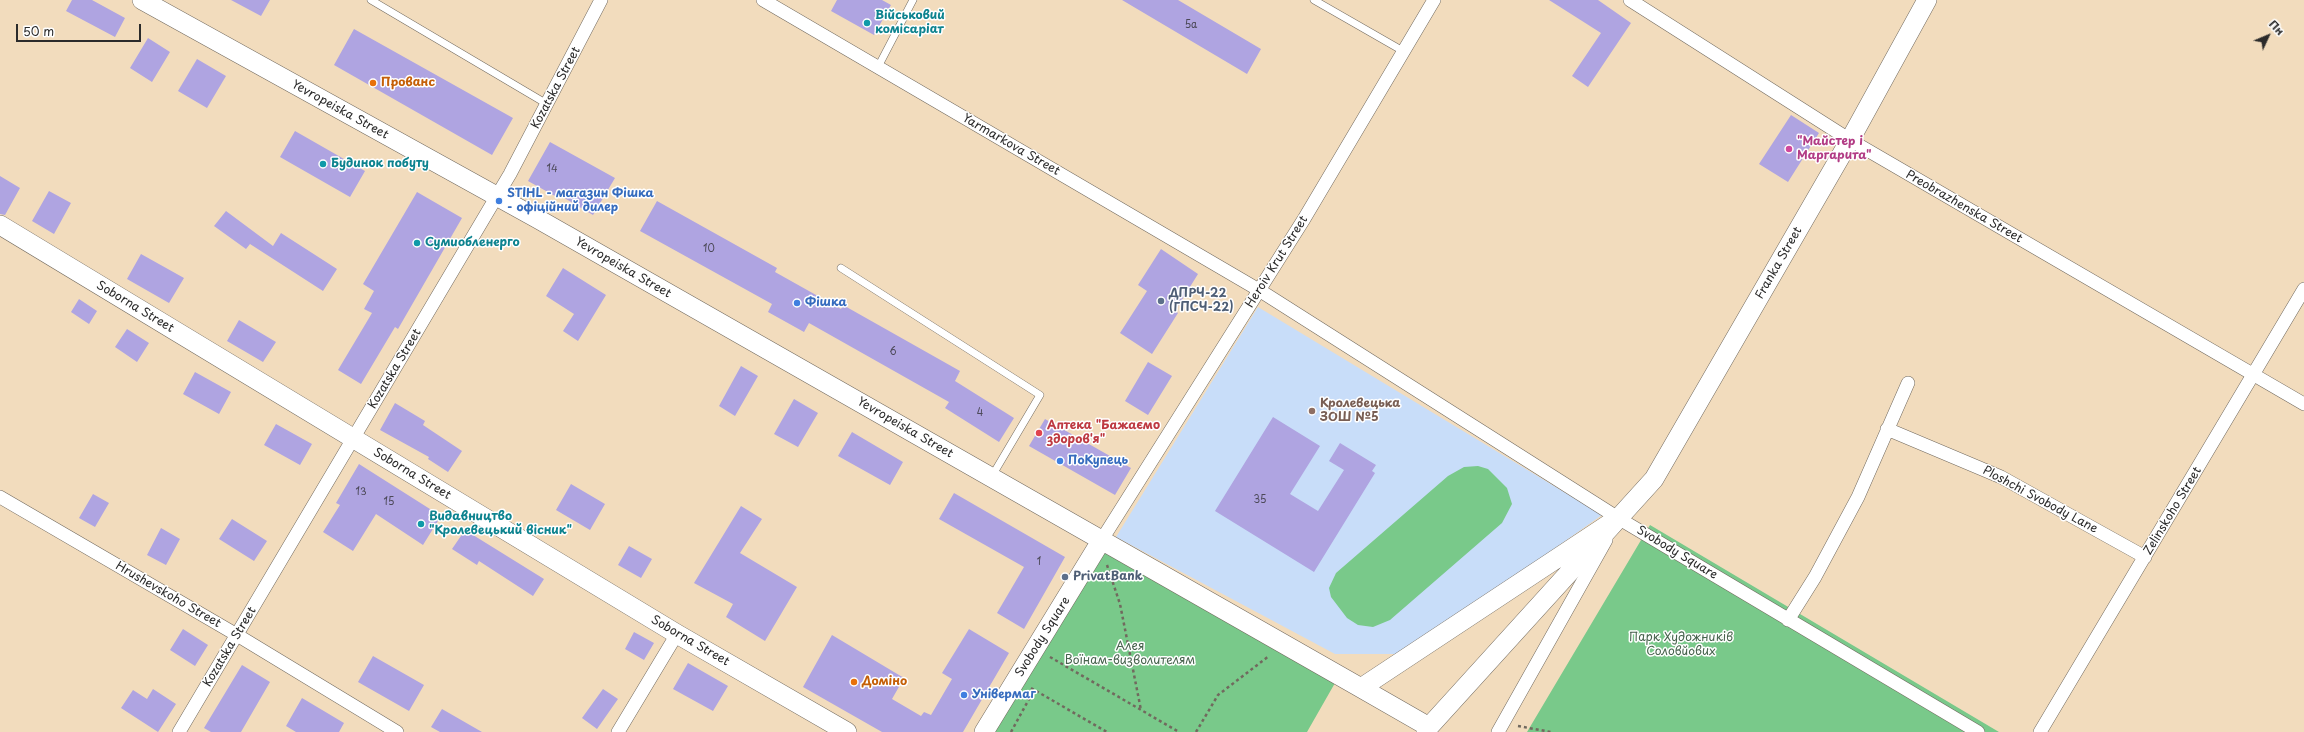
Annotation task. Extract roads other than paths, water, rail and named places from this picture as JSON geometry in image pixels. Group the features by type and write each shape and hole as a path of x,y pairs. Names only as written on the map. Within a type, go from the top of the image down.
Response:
{"street":[{"name":"Yevropeiska Street","path":"142,0 495,197 552,227 1361,688"},
{"name":"Kozatska Street","path":"179,732 354,439 495,197 548,104 601,0"},
{"name":"Yarmarkova Street","path":"763,0 1259,290 1618,518"},
{"name":"Heroiv Krut Street","path":"1101,541 1304,219 1434,0"},
{"name":"Preobrazhenska Street","path":"1630,0 1850,140 2304,404"},
{"name":"Franka Street","path":"1618,518 1654,479 1850,140 1927,0"},
{"name":"Soborna Street","path":"0,225 677,634 847,732"},
{"name":"Zelinskoho Street","path":"2040,732 2304,289"},
{"path":"1788,620 1815,577 1858,497 1908,383"},
{"name":"Ploshchi Svobody Lane","path":"1887,429 2001,477 2146,556"},
{"name":"Hrushevskoho Street","path":"0,497 237,635 397,732"},
{"name":"Svobody Square","path":"1618,518 1978,732"},
{"path":"1618,518 1427,730 1361,688 1618,518"},
{"path":"1501,728 1618,518"},
{"name":"Svobody Square","path":"984,732 1101,541"},
{"path":"618,732 677,634"}],"lane":[{"path":"371,0 548,104"},
{"path":"878,67 913,0"},
{"path":"1314,0 1403,51"},
{"path":"841,268 1040,395 991,478"}],"place":[{"name":"Військовий комісаріат","path":"867,23"},
{"name":"Прованс","path":"373,83"},
{"name":"\"Майстер і Маргарита\"","path":"1789,149"},
{"name":"Будинок побуту","path":"323,164"},
{"name":"STIHL - магазин Фішка - офіційний дилер","path":"499,201"},
{"name":"Сумиобленерго","path":"417,243"},
{"name":"ДПРЧ-22 (ГПСЧ-22)","path":"1161,301"},
{"name":"Фішка","path":"797,303"},
{"name":"Кролевецька ЗОШ №5","path":"1312,411"},
{"name":"Аптека \"Бажаємо здоров'я\"","path":"1039,433"},
{"name":"ПоКупець","path":"1060,461"},
{"name":"Видавництво \"Кролевецький вісник\"","path":"421,524"},
{"name":"PrivatBank","path":"1065,577"},
{"name":"Доміно","path":"854,682"},
{"name":"Універмаг","path":"964,695"}],"park label":[{"name":"Парк Художників Соловйових","path":"1681,645"},
{"name":"Алея Воїнам-визволителям","path":"1130,654"}]}
